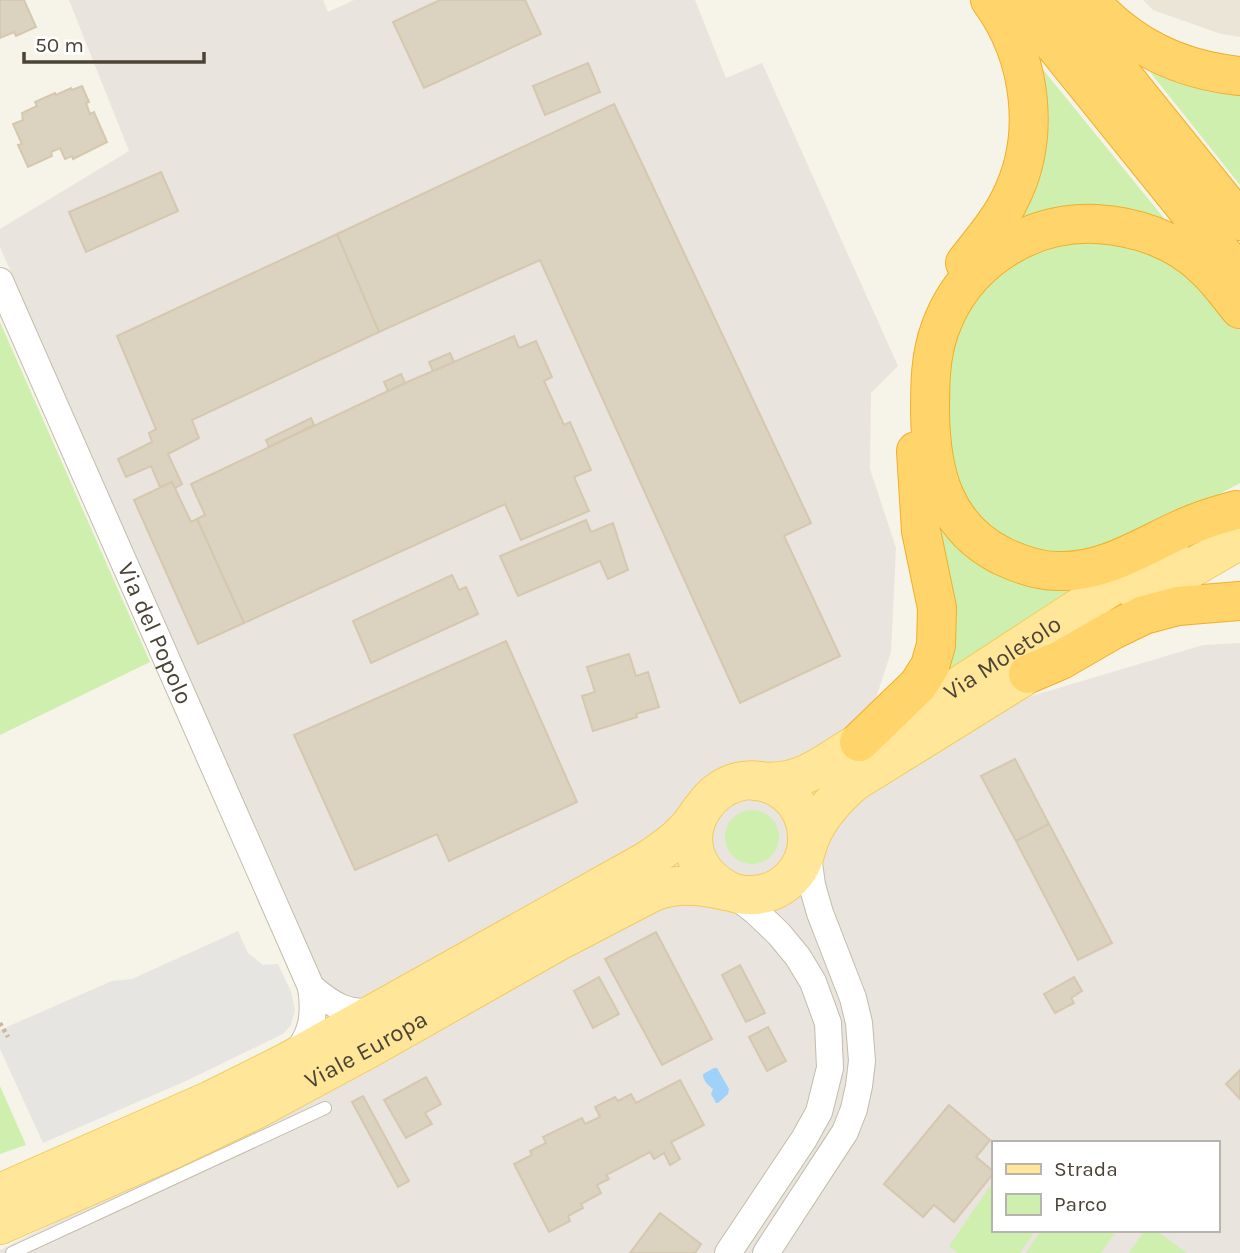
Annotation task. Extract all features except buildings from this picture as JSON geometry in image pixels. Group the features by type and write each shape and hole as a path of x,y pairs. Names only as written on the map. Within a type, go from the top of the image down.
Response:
{"highway":[{"path":"859,743 918,685 930,666 936,645 937,608 921,531 916,462 917,380 922,344 932,314 947,288 1008,205 1021,173 1027,148 1028,107 1021,66 1006,27 990,0"},
{"path":"1018,0 1240,275"},
{"path":"1062,0 1240,221"},
{"path":"1089,0 1121,31 1154,52 1197,69 1240,76"},
{"path":"1239,519 1182,528 1122,557 1091,568 1049,571 1018,563 981,543 966,530 950,507 938,479 932,452 930,384 940,329 960,291 983,264 1000,250 1047,230 1072,225 1103,225 1155,236 1182,250 1204,267 1240,309"},
{"path":"1028,674 1061,660 1144,615 1178,606 1240,601"}],"main road":[{"name":"Via Moletolo","path":"700,811 719,790 736,783 779,782 803,776 859,743 898,726 1114,584 1239,519"},
{"name":"Via Moletolo","path":"729,891 747,895 775,890 796,872 814,827 827,808 855,782 1028,674 1059,646 1239,519"},
{"path":"755,781 781,790 795,803 807,828 807,847"},
{"path":"700,811 693,839 697,858 713,881 729,891"},
{"name":"Viale Europa","path":"6,1232 211,1100 287,1062 648,860 679,837 700,811"},
{"name":"Viale Europa","path":"6,1232 208,1148 313,1079 646,895 675,886 729,891"}],"street":[{"name":"Via del Popolo","path":"0,281 311,987 313,1021 307,1038 287,1062"},
{"path":"766,1253 845,1132 854,1109 862,1061 859,1023 853,998 820,913 807,847"},
{"path":"728,1253 819,1112 830,1068 828,1023 813,982 798,957 779,934 757,912 729,891"},
{"path":"311,987 338,1007 356,1013 381,1009"}],"lane":[{"path":"208,1148 325,1108"}],"path":[{"path":"0,1023 8,1037"}],"shaded area":[{"path":"69,0 323,0 328,12 354,0 695,0 726,78 762,63 898,366 871,393 870,469 896,548 891,652 870,716 1012,702 1203,645 1240,643 1240,1253 0,1253 0,1250 300,1101 362,1067 319,976 0,247 0,229 129,151"},
{"path":"1143,0 1240,0 1240,37 1221,34 1153,10"},
{"path":"238,931 248,953 263,965 278,964 291,992 295,1010 291,1025 283,1034 188,1080 43,1143 0,1049 0,1030 112,981 132,979"}],"green space":[{"path":"1146,67 1240,89 1240,185"},
{"path":"1043,71 1163,217 1164,221 1012,230"},
{"path":"1053,241 1147,246 1211,294 1240,330 1240,483 1120,547 1092,558 1010,548 953,487 942,367 978,286"},
{"path":"0,322 150,662 0,735"},
{"path":"934,509 1078,587 939,684"},
{"path":"752,810 771,818 779,837 771,856 752,864 733,856 725,837 733,818"},
{"path":"0,1086 26,1145 0,1154"},
{"path":"992,1183 992,1232 1035,1232 1020,1253 958,1253 949,1246"},
{"path":"1040,1232 1116,1232 1101,1253 1026,1253"},
{"path":"1144,1232 1158,1232 1187,1253 1129,1253"}],"water":[{"path":"717,1068 729,1089 728,1094 718,1103 711,1094 713,1089 703,1076"}]}
